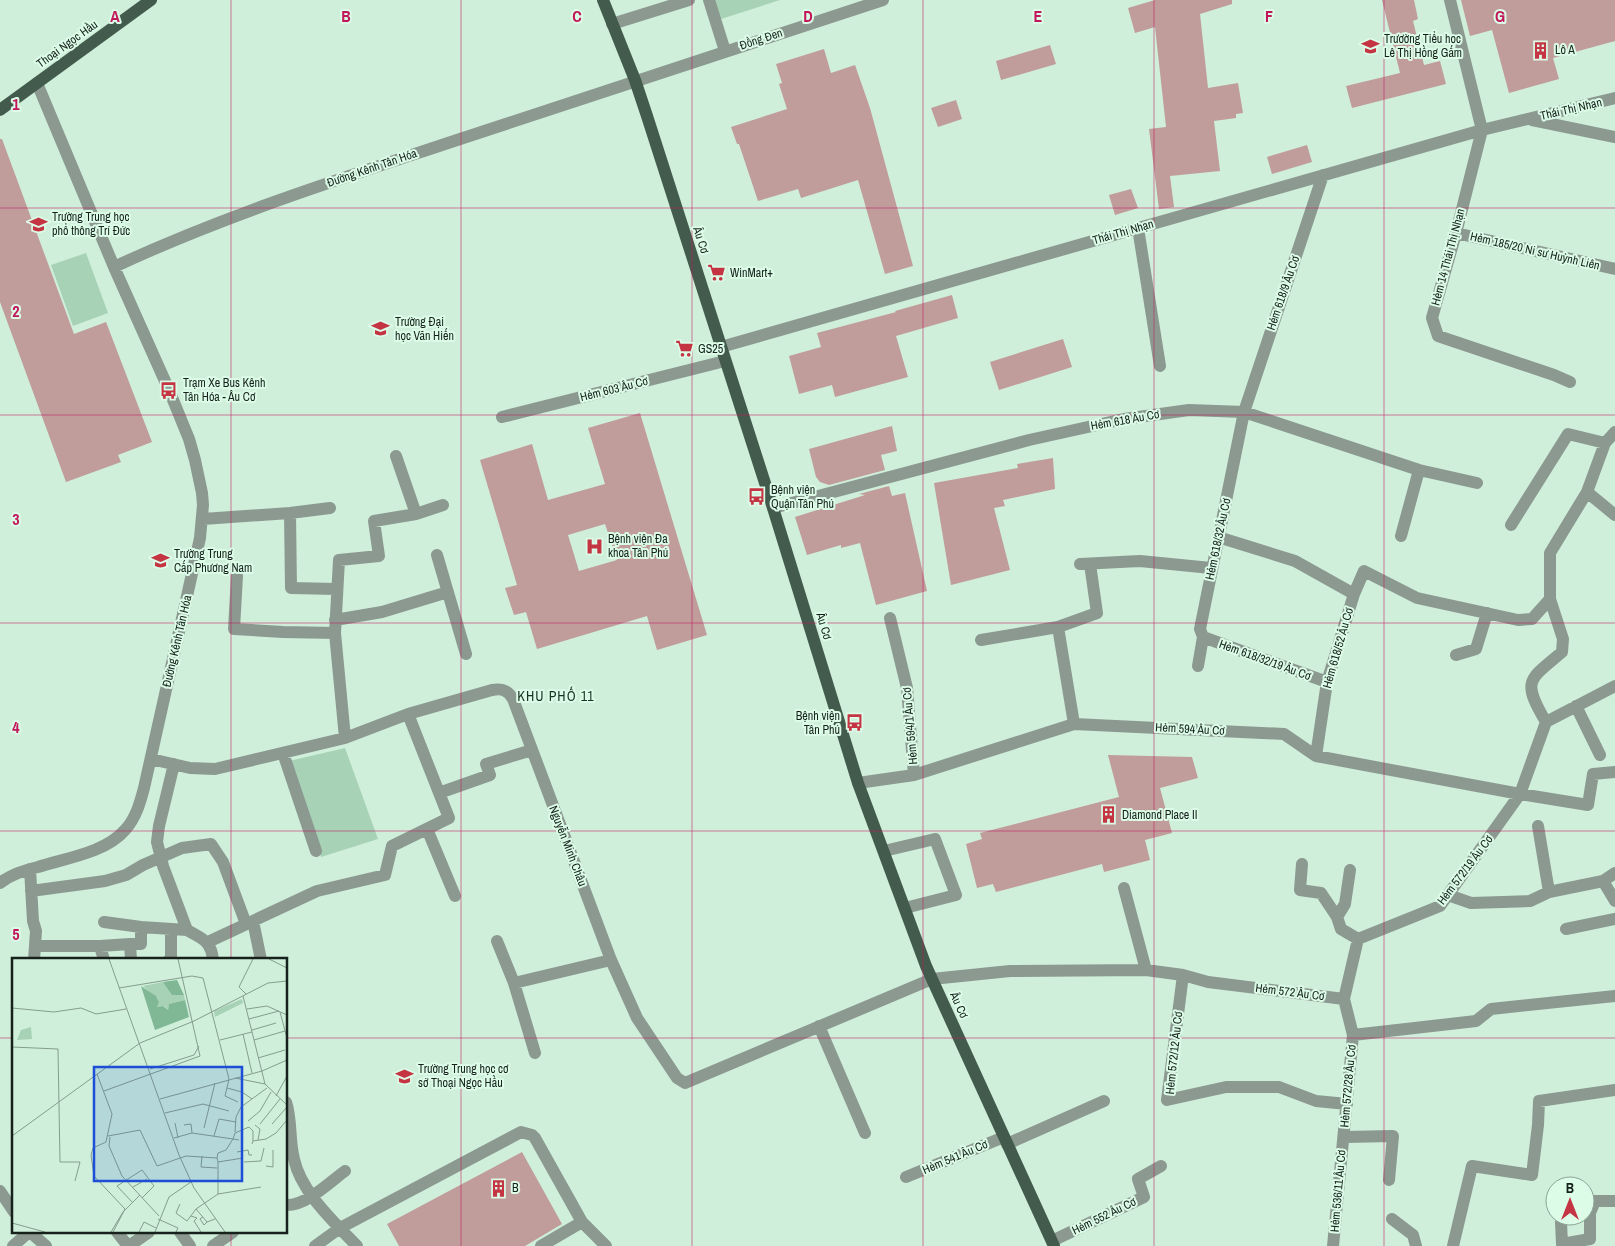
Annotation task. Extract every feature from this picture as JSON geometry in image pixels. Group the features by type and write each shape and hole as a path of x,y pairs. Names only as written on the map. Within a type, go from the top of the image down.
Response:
{"main road":[{"name":"Thoại Ngọc Hầu","path":"0,110 151,0"},
{"name":"Âu Cơ","path":"602,0 635,80 773,508 858,783 932,979 1053,1244"}],"street":[{"path":"612,24 689,0"},
{"name":"Đồng Đen","path":"709,0 725,51"},
{"name":"Đồng Đen","path":"635,80 883,0"},
{"path":"1450,0 1482,130"},
{"name":"Đường Kênh Tân Hóa","path":"114,267 169,242 284,198 635,80"},
{"name":"Đường Kênh Tân Hóa","path":"0,884 30,869 103,846 125,830 137,811 151,759 203,519 202,493 195,460 170,390 114,267 37,83"},
{"name":"Thái Thị Nhạn","path":"721,347 1482,130 1615,98"},
{"name":"Thái Thị Nhạn","path":"1526,119 1615,137"},
{"name":"Hẻm 14 Thái Thị Nhạn","path":"1482,130 1432,318 1438,336 1570,382"},
{"name":"Hẻm 618/9 Âu Cơ","path":"1244,412 1323,175"},
{"path":"1138,228 1160,366"},
{"name":"Hẻm 185/20 Ni sư Huỳnh Liên","path":"1456,233 1615,270"},
{"name":"Hẻm 603 Âu Cơ","path":"502,417 725,361"},
{"name":"Hẻm 618 Âu Cơ","path":"773,508 1029,440 1124,419 1189,410 1244,412 1419,470 1477,483"},
{"name":"Hẻm 618/32 Âu Cơ","path":"1198,666 1203,638 1200,629 1211,568 1244,412"},
{"path":"1615,432 1605,443 1586,492 1550,553 1550,599 1563,639 1562,652 1536,674 1532,681 1531,689 1537,706 1546,722 1615,686"},
{"path":"1511,525 1568,434 1605,443"},
{"path":"396,456 416,514"},
{"path":"1401,536 1419,470"},
{"path":"1586,492 1615,515"},
{"path":"345,738 335,627 339,560 379,556 374,521 416,514 443,505"},
{"path":"203,519 290,513 330,508"},
{"path":"290,513 291,588 336,589"},
{"path":"1218,537 1295,561 1354,594"},
{"path":"437,555 466,654"},
{"path":"981,640 1058,627 1097,613 1085,564 1140,561 1211,568"},
{"name":"Hẻm 618/52 Âu Cơ","path":"1316,756 1327,682 1354,594 1364,571 1416,598 1487,613"},
{"path":"236,576 234,629 282,632 335,627 448,592"},
{"path":"1456,655 1476,649 1487,613 1518,620 1532,619 1550,599"},
{"name":"Hẻm 594/1 Âu Cơ","path":"890,618 907,688 914,775"},
{"path":"1058,627 1074,724"},
{"name":"Hẻm 618/32/19 Âu Cơ","path":"1203,638 1327,682"},
{"name":"Nguyễn Minh Châu","path":"151,759 206,770 283,754 345,738 408,714 492,690 505,690 513,699 611,960 637,1018 677,1078 685,1083 932,979"},
{"path":"1576,706 1600,755"},
{"path":"208,942 317,892 385,874 392,846 449,818 408,714"},
{"name":"Hẻm 572/19 Âu Cơ","path":"1358,939 1440,906 1520,794 1546,722"},
{"name":"Hẻm 594 Âu Cơ","path":"858,783 914,775 1074,724 1284,734 1316,756 1520,794"},
{"path":"439,793 490,776 486,764 532,750"},
{"path":"283,754 316,851"},
{"path":"174,764 157,834 160,857 187,930"},
{"path":"1520,794 1588,805 1593,774 1615,772"},
{"path":"1538,826 1549,892"},
{"path":"427,829 455,896"},
{"path":"884,851 935,839 956,895 905,908"},
{"path":"31,891 126,875 182,848 211,844 223,862 250,923 260,958"},
{"path":"1302,864 1300,890 1320,894 1337,917 1341,929 1358,939 1344,999 1353,1036 1476,1021 1490,1009 1615,996"},
{"path":"30,869 33,921 36,931 34,958"},
{"path":"1337,917 1345,904 1350,870"},
{"path":"1448,895 1472,903 1530,901 1549,892 1603,881 1615,874"},
{"path":"1603,881 1615,901"},
{"path":"1124,888 1146,970"},
{"path":"1566,929 1615,919"},
{"path":"104,922 171,930 187,930 208,942 212,950 213,958"},
{"path":"35,946 140,944 141,927"},
{"path":"171,930 171,958"},
{"path":"497,941 514,983 535,1053"},
{"path":"130,944 131,958"},
{"path":"100,946 103,958"},
{"path":"514,983 611,960"},
{"name":"Hẻm 572 Âu Cơ","path":"932,979 1010,971 1146,970 1183,975 1208,982 1344,999"},
{"name":"Hẻm 572/12 Âu Cơ","path":"1183,975 1167,1100 1226,1087 1279,1087 1316,1101 1346,1104"},
{"path":"819,1026 866,1133"},
{"name":"Hẻm 572/28 Âu Cơ","path":"1344,1137 1353,1036"},
{"path":"1453,1246 1472,1166 1532,1176 1539,1101 1615,1090"},
{"name":"Hẻm 541 Âu Cơ","path":"906,1178 1104,1101"},
{"path":"288,1115 293,1158 297,1169 312,1196 357,1246"},
{"path":"316,1246 340,1228 521,1132 532,1135 535,1138 582,1222 606,1246"},
{"path":"1344,1137 1393,1136 1389,1180"},
{"name":"Hẻm 536/11 Âu Cơ","path":"1333,1246 1344,1137"},
{"name":"Hẻm 552 Âu Cơ","path":"1053,1244 1144,1197 1138,1179 1161,1166"},
{"path":"288,1205 312,1196 345,1171"},
{"path":"0,1191 12,1209"},
{"path":"1595,1201 1615,1201"},
{"path":"1392,1219 1413,1235 1416,1246"},
{"path":"541,1246 582,1222"},
{"path":"556,1246 582,1222"},
{"path":"1561,1226 1562,1244 1590,1239 1590,1226"},
{"path":"13,1246 28,1234"},
{"path":"32,1234 46,1246"},
{"path":"118,1234 128,1246 146,1234"},
{"path":"181,1234 190,1246"},
{"path":"213,1246 230,1234"}],"green space":[{"path":"715,0 780,0 718,20"},
{"path":"86,253 108,313 73,326 51,265"},
{"path":"345,748 378,839 321,857 289,761"}],"building":[{"path":"1155,0 1232,0 1232,4 1200,14 1208,88 1238,83 1243,113 1236,114 1236,118 1214,121 1220,171 1170,176 1174,207 1159,209 1149,129 1166,127 1155,27 1135,33 1128,8"},
{"path":"1382,0 1414,0 1418,19 1413,21 1424,65 1440,61 1446,84 1352,108 1346,86 1400,73"},
{"name":"Lô A","path":"1461,0 1615,0 1615,41 1553,58 1559,79 1509,93 1492,30 1470,36"},
{"path":"1050,45 1056,64 1001,80 996,61"},
{"path":"824,49 831,73 855,65 870,108 913,266 885,274 858,180 801,198 798,189 758,201 739,144 737,144 731,127 787,109 779,84 782,83 776,64"},
{"path":"956,100 962,119 938,127 931,108"},
{"name":"Trường Trung học phổ thông Trí Đức","path":"0,139 2,139 74,334 106,322 152,442 118,455 121,462 66,482 0,302"},
{"path":"1307,145 1312,162 1272,174 1267,157"},
{"path":"1131,189 1138,208 1115,215 1109,195"},
{"path":"952,295 958,318 896,336 908,377 835,397 832,385 799,394 789,356 821,347 817,333"},
{"path":"1063,339 1072,367 999,390 990,362"},
{"path":"640,413 707,635 657,650 647,616 537,649 526,612 514,615 505,588 517,585 480,460 532,444 548,500 605,484 588,428","holes":["605,524 617,560 579,571 568,535"]},
{"path":"892,426 897,451 881,455 885,470 829,485 820,482 816,477 809,449"},
{"path":"1053,458 1055,489 1003,500 1005,506 994,508 1010,570 951,585 934,483 1018,468 1017,464"},
{"path":"889,486 892,496 905,493 927,591 876,605 860,543 841,548 841,545 807,555 795,517 865,495 859,494"},
{"name":"Diamond Place II","path":"1108,755 1192,757 1198,778 1160,788 1172,833 1145,840 1150,860 1104,872 1102,864 996,892 993,884 977,888 966,844 982,839 980,833 1119,797"},
{"name":"B","path":"522,1152 562,1224 525,1246 399,1246 387,1224"}],"place":[{"name":"Trươờng Tiểu học Lê Thị Hồng Gấm","path":"1370,46"},
{"name":"Lô A","path":"1541,50"},
{"name":"Trường Trung học phổ thông Trí Đức","path":"38,224"},
{"name":"WinMart+","path":"716,273"},
{"name":"Trường Đại học Văn Hiến","path":"381,329"},
{"name":"GS25","path":"684,349"},
{"name":"Trạm Xe Bus Kênh Tân Hóa - Âu Cơ","path":"169,390"},
{"name":"Bệnh viện Quận Tân Phú","path":"757,497"},
{"name":"Bệnh viện Đa khoa Tân Phú","path":"594,546"},
{"name":"Trường Trung Cấp Phương Nam","path":"160,561"},
{"name":"Bệnh viện Tân Phú","path":"854,723"},
{"name":"Diamond Place II","path":"1108,815"},
{"name":"Trường Trung học cơ sở Thoại Ngọc Hầu","path":"404,1076"},
{"name":"B","path":"498,1188"}],"district":[{"name":"KHU PHỐ 11","path":"556,696"}]}
